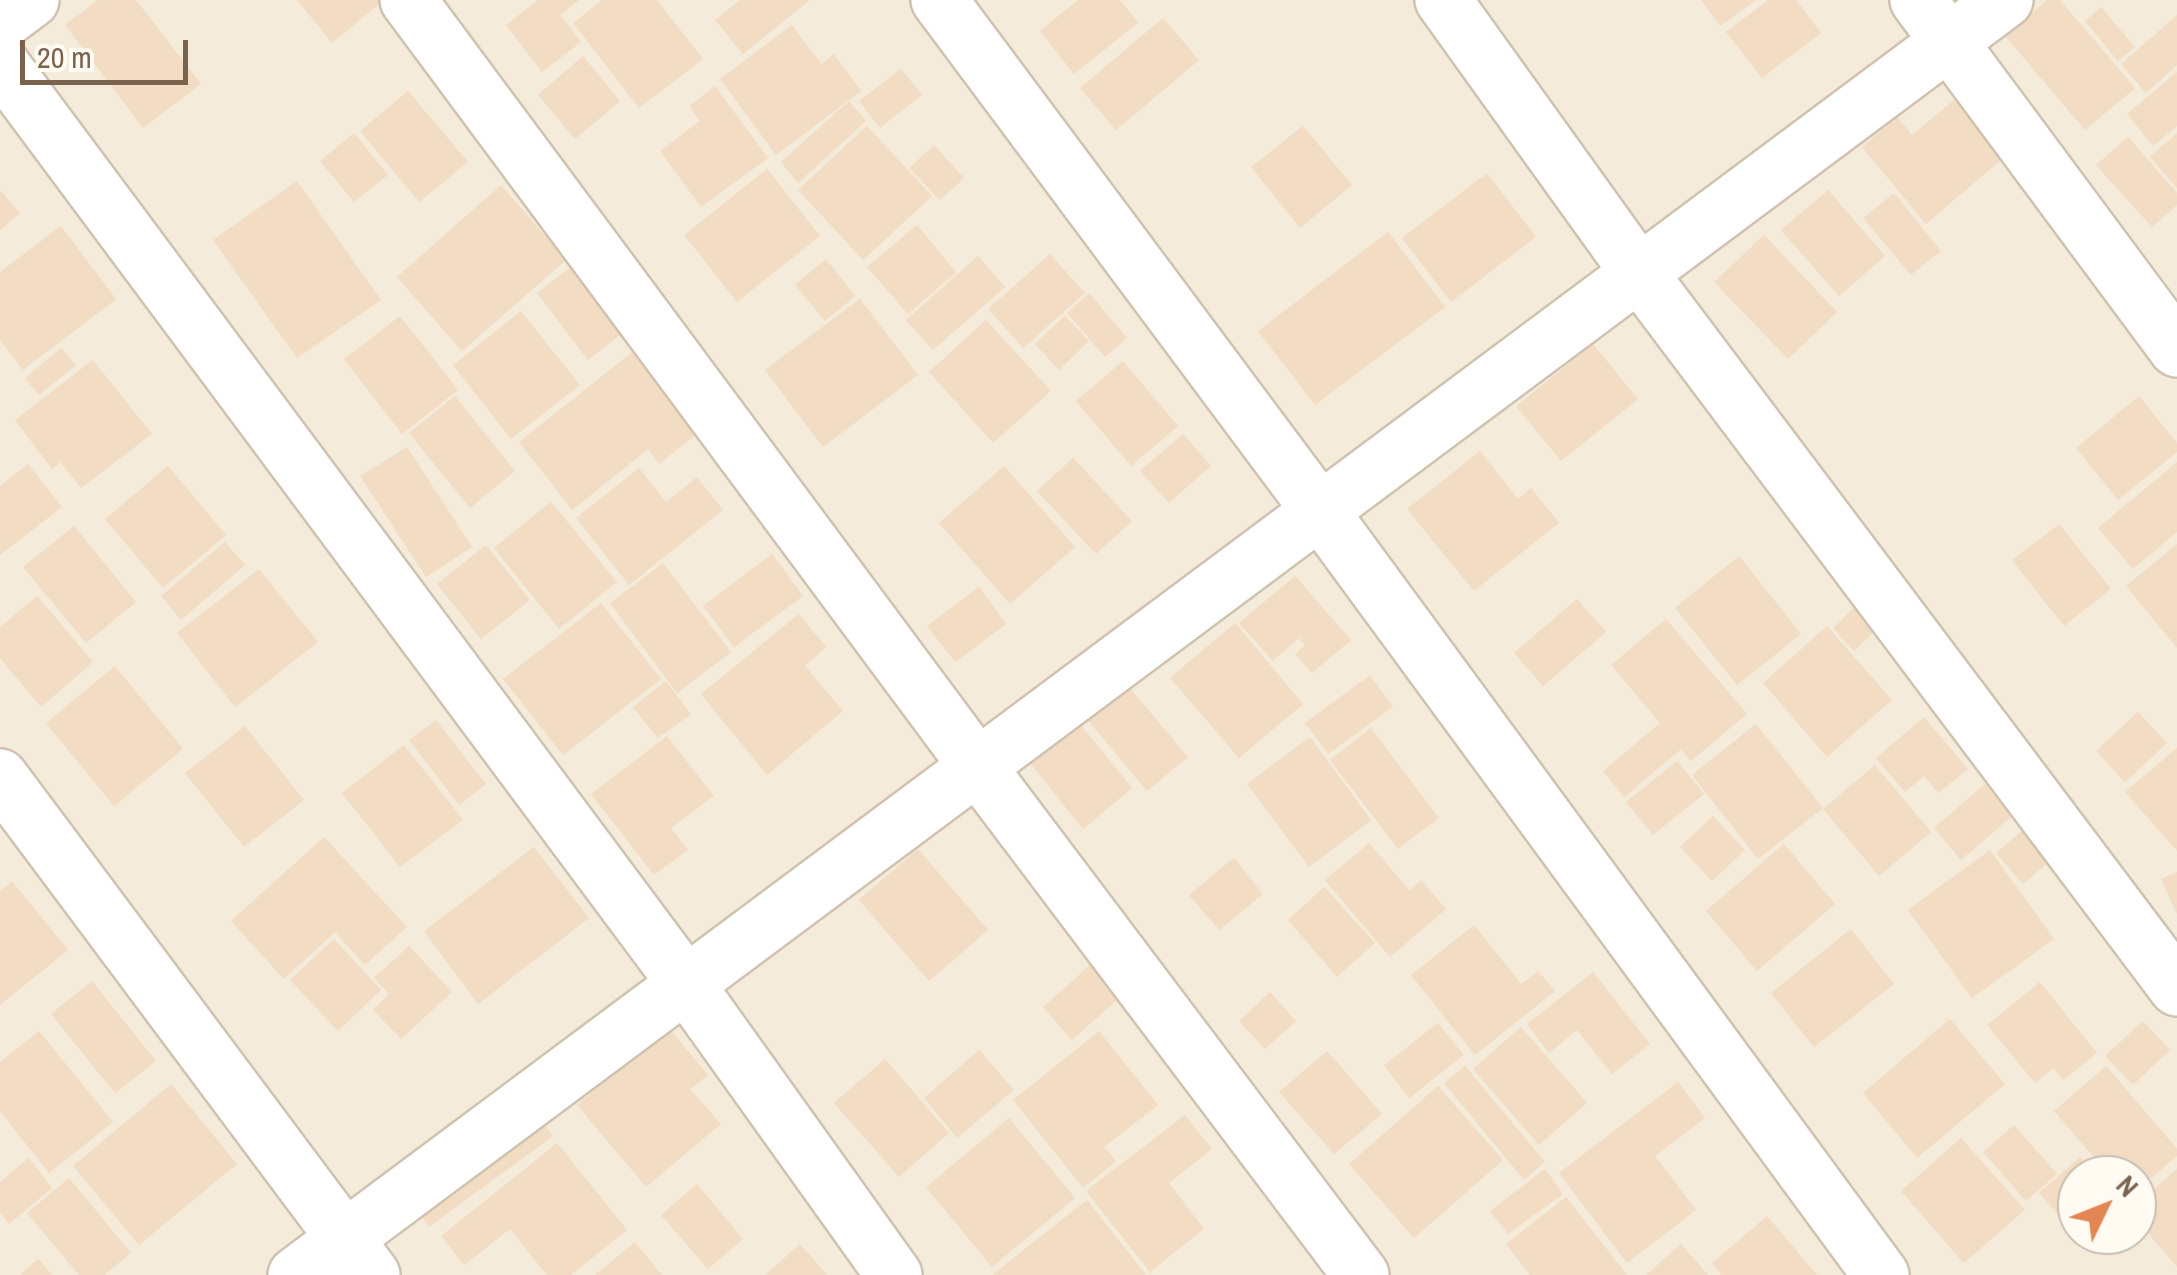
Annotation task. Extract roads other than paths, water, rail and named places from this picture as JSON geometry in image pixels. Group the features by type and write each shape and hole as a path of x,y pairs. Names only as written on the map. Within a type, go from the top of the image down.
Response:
{"street":[{"path":"0,22 31,0"},
{"path":"408,0 1361,1275"},
{"path":"939,0 1320,511 1880,1275"},
{"path":"1443,0 1638,273 2177,988"},
{"path":"296,1275 358,1257 686,984 1638,273 1934,21 2005,0"},
{"path":"1934,21 2177,349"},
{"path":"0,63 686,984 894,1275"},
{"path":"0,776 358,1257"}]}
